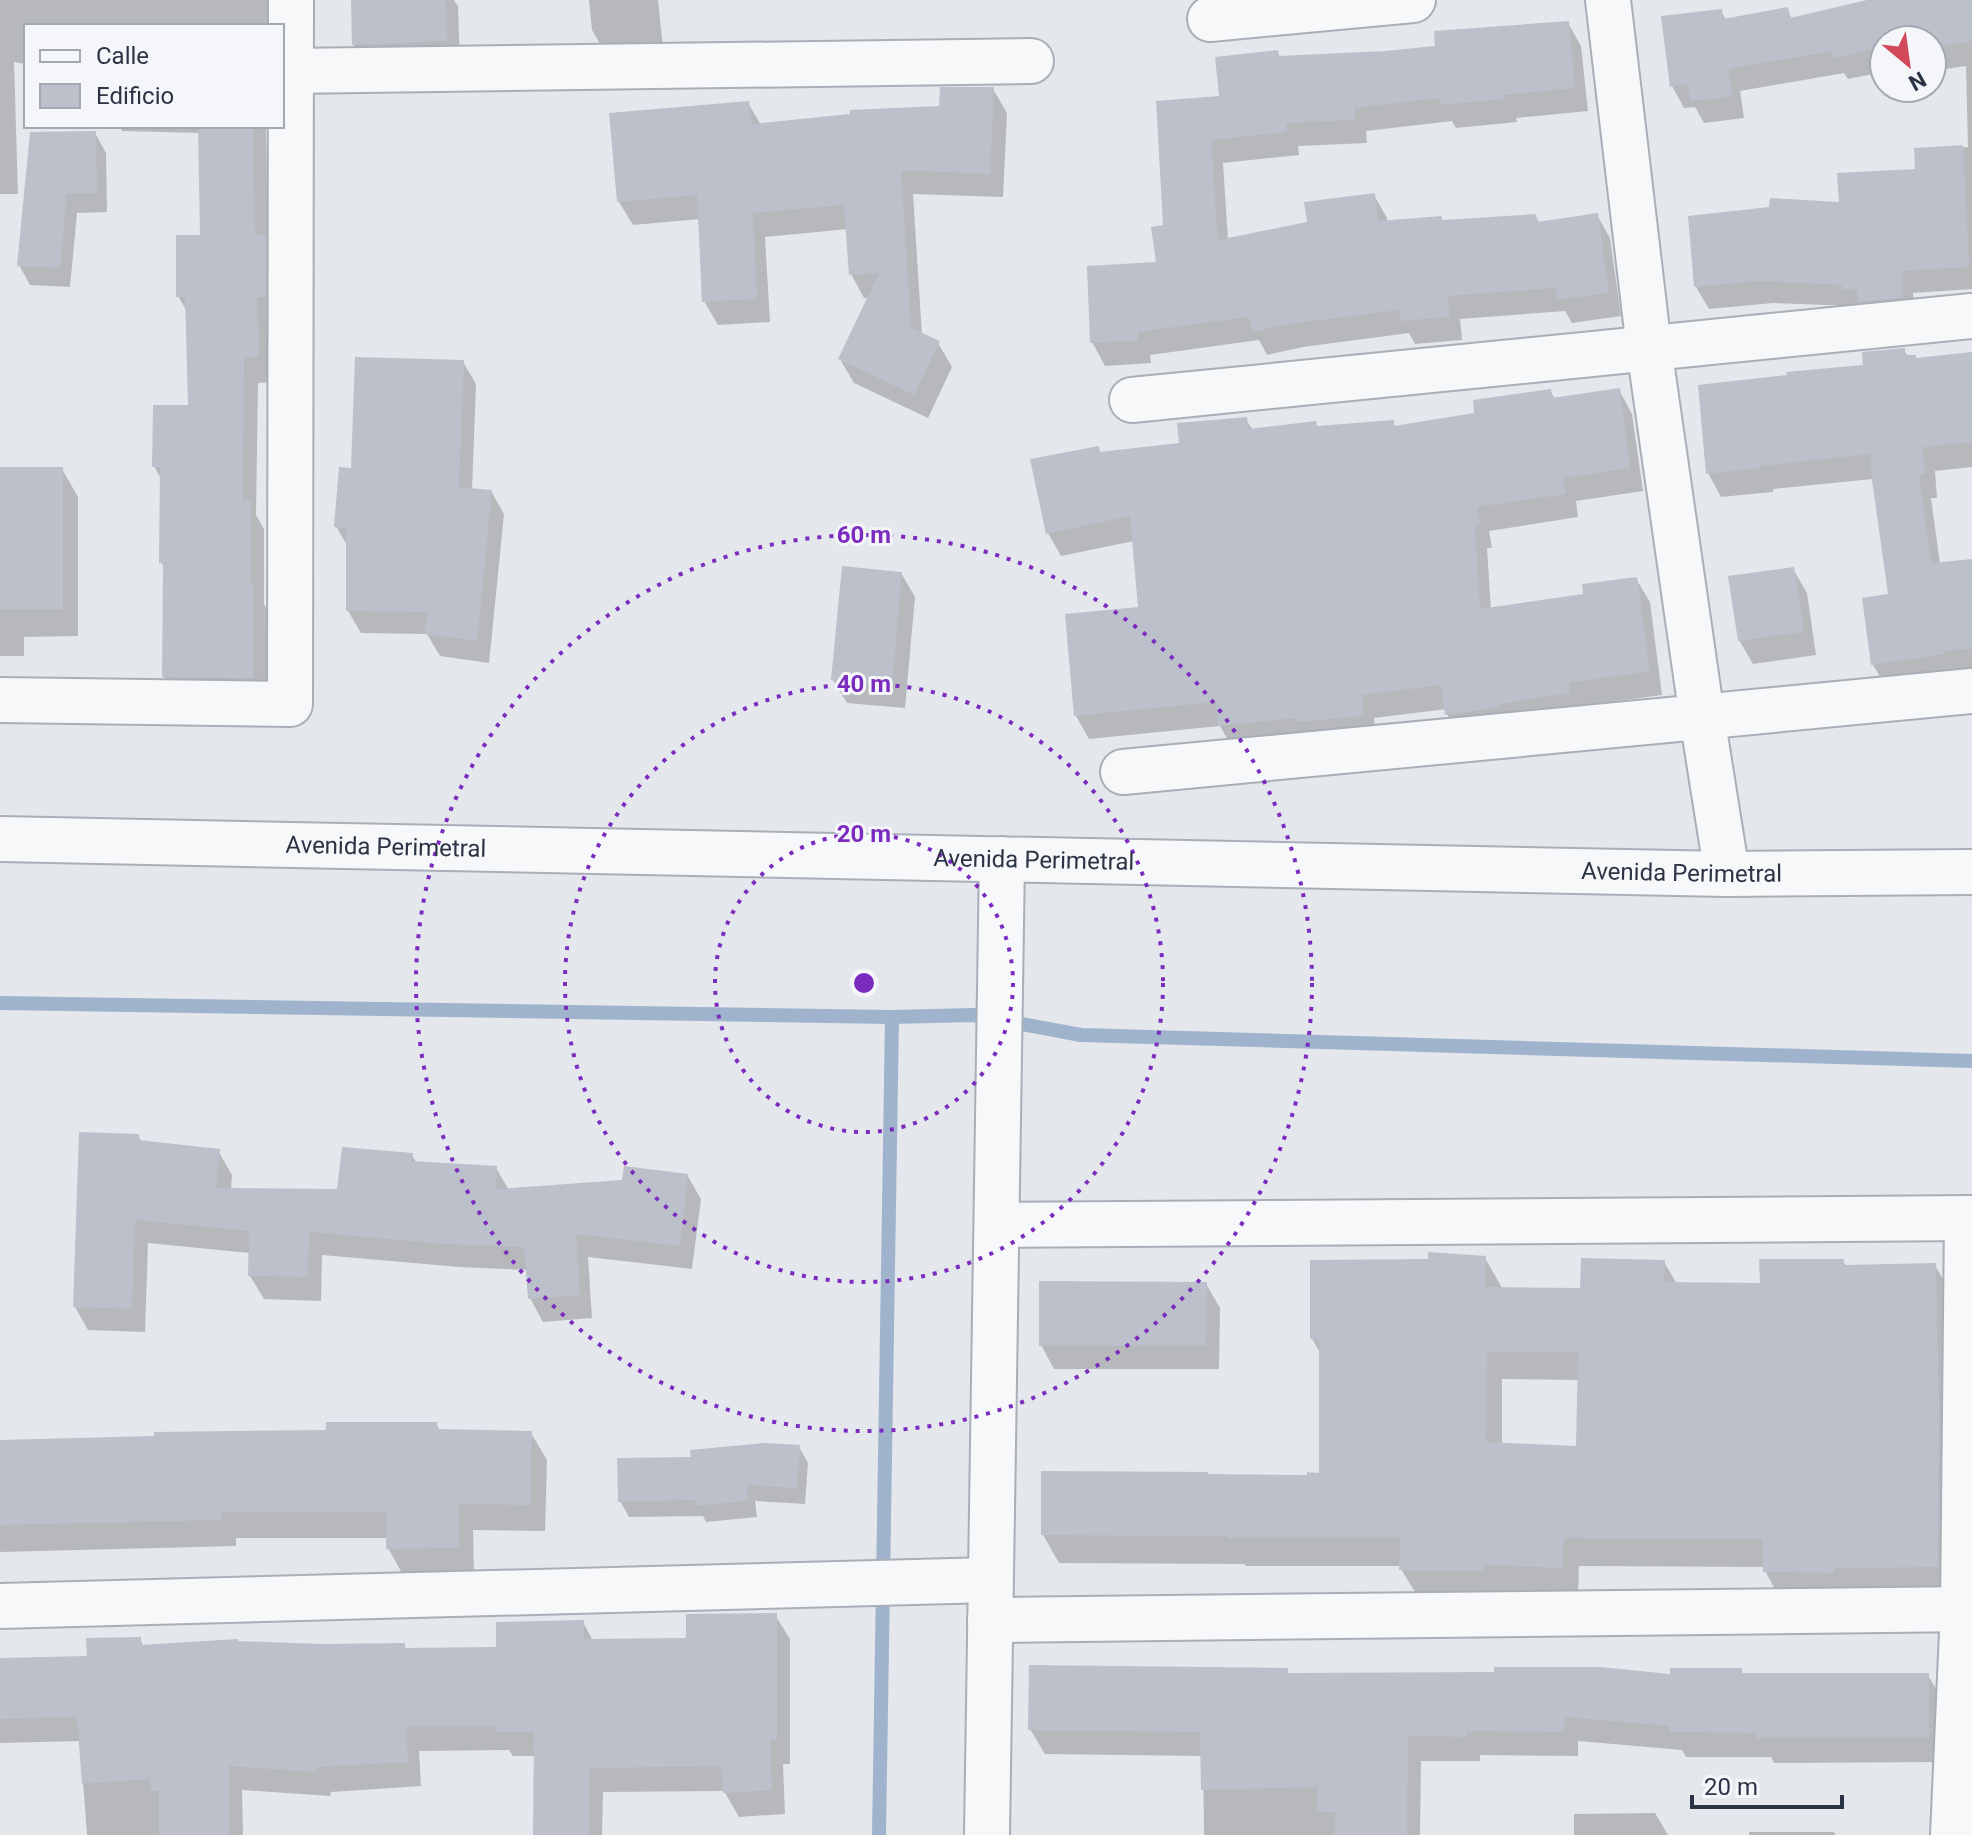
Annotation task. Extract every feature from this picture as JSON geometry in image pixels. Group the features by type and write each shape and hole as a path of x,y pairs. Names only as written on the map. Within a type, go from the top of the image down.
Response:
{"street":[{"path":"0,700 290,704 291,0"},
{"path":"1210,19 1413,0"},
{"path":"1608,0 1649,348 1727,874"},
{"path":"291,71 1031,61"},
{"path":"1132,400 1972,316"},
{"path":"1123,772 1972,691"},
{"name":"Avenida Perimetral","path":"0,839 1727,874 1972,872"},
{"path":"987,1835 981,1593 997,1225 1002,859"},
{"path":"997,1225 1970,1218 1967,1609 1953,1835"},
{"path":"0,1606 797,1585 981,1593 1967,1609"}],"building":[{"path":"351,0 446,0 447,41 352,45"},
{"path":"1867,0 1972,0 1972,41 1948,45 1948,24 1868,24 1868,51 1834,58 1832,51 1729,69 1732,97 1690,101 1688,84 1670,87 1661,16 1722,9 1723,19 1788,7 1790,18"},
{"path":"1569,21 1575,88 1441,105 1440,98 1354,108 1355,120 1286,123 1287,132 1211,140 1218,240 1307,222 1304,202 1375,193 1378,221 1536,214 1537,222 1598,213 1609,293 1557,300 1555,288 1448,296 1450,317 1400,321 1399,310 1289,324 1252,332 1249,317 1138,332 1138,341 1090,343 1087,266 1156,262 1151,227 1163,225 1156,101 1219,96 1215,57 1278,50 1279,56 1435,46 1434,31"},
{"path":"940,87 994,87 990,174 901,170 911,328 940,341 914,395 838,359 879,273 849,275 844,205 753,213 757,299 702,302 697,195 617,202 609,113 749,101 751,124 850,114 850,110 939,106"},
{"path":"198,128 253,128 255,235 266,235 266,297 257,297 259,357 244,358 243,501 251,501 253,678 162,677 160,467 152,467 153,405 188,405 185,297 176,297 176,235 200,235"},
{"path":"96,131 97,193 67,194 60,268 17,266 30,132"},
{"path":"1963,145 1969,267 1902,271 1903,298 1858,302 1857,290 1842,290 1842,285 1760,281 1694,287 1688,216 1769,207 1770,198 1839,202 1837,173 1915,169 1914,148"},
{"path":"1905,348 1905,355 1916,355 1916,358 1972,352 1972,442 1923,447 1925,474 1919,475 1931,563 1972,559 1972,649 1943,651 1944,654 1871,665 1862,598 1888,594 1870,454 1706,474 1698,385 1863,365 1862,352"},
{"path":"355,357 464,360 459,487 492,490 477,641 424,634 428,612 346,611 346,528 334,527 339,467 351,468"},
{"path":"1620,388 1630,468 1563,478 1566,494 1477,507 1480,524 1475,525 1480,609 1583,594 1582,584 1637,577 1650,671 1569,683 1570,693 1445,715 1441,685 1362,695 1364,716 1296,722 1296,718 1218,726 1216,702 1074,716 1065,614 1138,607 1130,516 1046,534 1030,459 1099,446 1100,452 1179,443 1177,423 1247,417 1248,429 1316,421 1317,426 1394,420 1394,426 1474,413 1473,400 1551,389 1552,398"},
{"path":"0,467 63,467 63,609 0,609"},
{"path":"842,566 902,572 892,685 831,680"},
{"path":"1794,567 1804,632 1738,641 1728,576"},
{"path":"79,1132 139,1134 138,1140 220,1149 216,1188 337,1189 342,1147 413,1153 412,1161 497,1166 496,1189 622,1180 624,1166 688,1174 680,1246 576,1234 580,1295 528,1299 524,1247 444,1244 309,1232 308,1277 248,1276 249,1231 135,1220 132,1309 73,1307"},
{"path":"1428,1252 1486,1256 1485,1287 1580,1288 1581,1258 1665,1260 1664,1282 1760,1283 1759,1259 1844,1259 1844,1265 1936,1263 1938,1567 1835,1568 1835,1573 1763,1572 1763,1539 1564,1538 1562,1568 1484,1565 1484,1571 1399,1570 1400,1538 1041,1535 1041,1471 1319,1473 1319,1339 1310,1339 1310,1260 1428,1259","holes":["1487,1352 1578,1352 1576,1446 1486,1442"]},
{"path":"1039,1281 1207,1282 1206,1346 1039,1346"},
{"path":"326,1422 437,1422 438,1429 532,1431 530,1505 458,1504 459,1548 386,1549 386,1512 222,1512 222,1520 0,1525 0,1440 154,1436 154,1432 326,1430"},
{"path":"765,1443 800,1445 797,1488 747,1485 748,1501 695,1506 695,1500 618,1502 617,1458 691,1457 690,1450"},
{"path":"777,1613 777,1740 770,1740 772,1790 723,1793 721,1766 590,1768 589,1835 533,1835 534,1732 497,1732 497,1726 406,1726 408,1762 317,1767 317,1772 229,1766 230,1835 159,1835 159,1791 150,1791 150,1779 82,1784 77,1717 0,1719 0,1658 87,1656 86,1638 141,1637 141,1645 238,1639 321,1644 405,1643 405,1648 496,1647 496,1622 584,1620 584,1639 686,1638 686,1614"},
{"path":"1029,1665 1288,1668 1288,1673 1494,1672 1494,1667 1600,1667 1670,1674 1670,1668 1742,1668 1742,1673 1929,1673 1929,1738 1757,1738 1757,1733 1670,1732 1670,1726 1565,1717 1564,1732 1467,1731 1467,1737 1408,1736 1407,1835 1334,1835 1335,1812 1317,1812 1318,1787 1201,1790 1200,1732 1028,1730"}],"waterway":[{"path":"0,1003 892,1017 973,1015 1081,1035 1972,1061"},
{"path":"879,1835 892,1017"}]}
